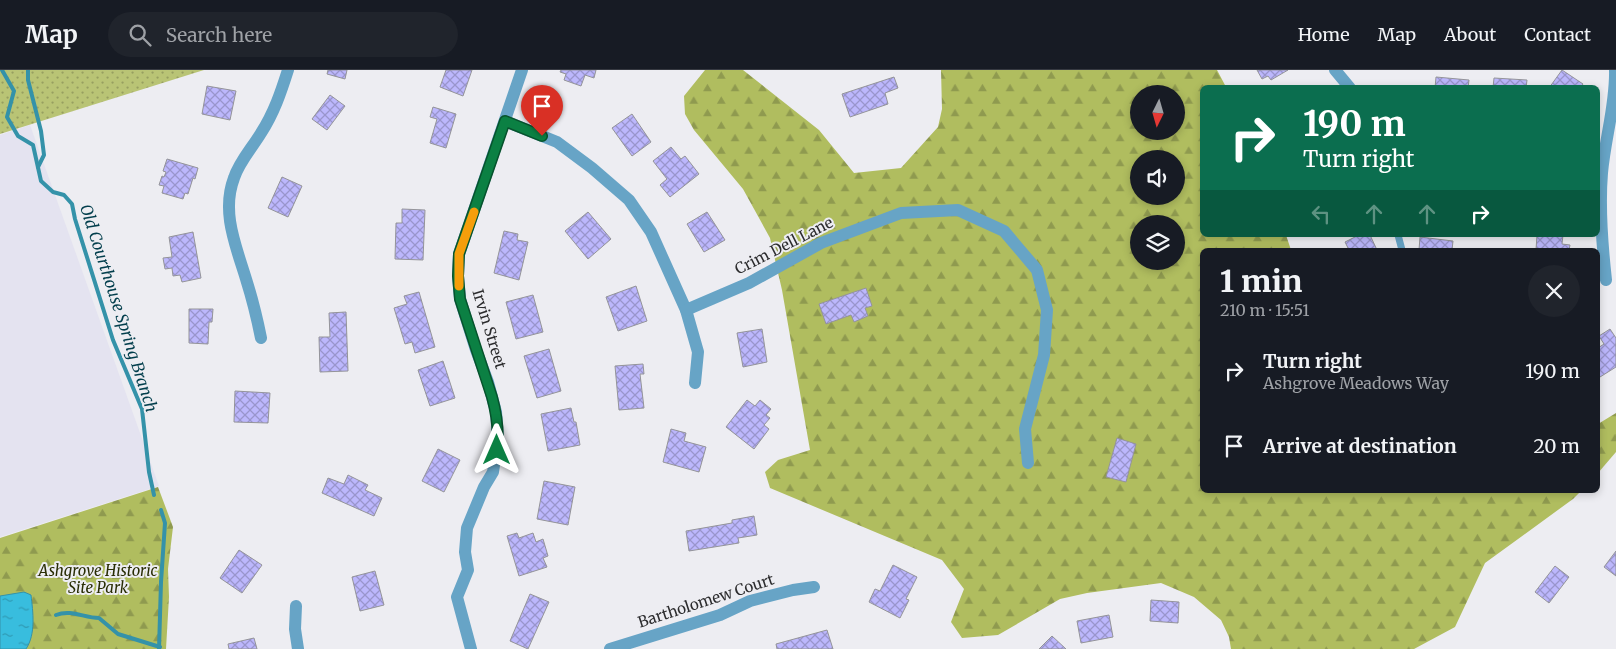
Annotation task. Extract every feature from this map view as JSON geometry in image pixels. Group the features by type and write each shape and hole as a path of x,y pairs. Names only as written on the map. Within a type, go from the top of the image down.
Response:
{"street":[{"path":"261,338 254,304 236,248 229,218 229,199 234,178 279,100 288,70"},
{"name":"Irvin Street","path":"471,649 457,597 468,570 465,552 467,528 484,487 493,472 498,438 496,412 488,382 460,299 459,254 522,70"},
{"path":"1334,70 1347,85"},
{"path":"1606,280 1600,211 1602,140 1614,92 1616,70"},
{"path":"505,121 557,142 592,168 628,200 651,232 686,310 698,352 694,383"},
{"name":"Crim Dell Lane","path":"686,310 749,283 821,243 892,216 901,213 958,210 1004,231 1037,270 1047,310 1044,355 1025,429 1028,464"},
{"name":"Bartholomew Court","path":"610,649 720,615 750,601 792,590 814,587"},
{"path":"296,606 298,649"}],"shaded area":[{"path":"30,125 159,486 0,537 0,135"}],"green space":[{"path":"0,70 204,70 0,134"},
{"path":"705,70 743,70 819,130 854,173 901,168 938,127 942,109 941,70 1217,70 1225,85 1200,85 1200,237 1287,237 1290,248 1200,248 1200,493 1579,493 1485,563 1455,627 1414,649 1231,649 1229,637 1221,620 1194,597 1161,583 1087,593 1060,599 998,635 962,638 951,622 964,589 942,560 770,488 765,472 778,460 810,450 782,290 770,238 743,189 694,130 685,114 684,96"},
{"path":"1616,413 1616,452 1600,471 1600,423"},
{"name":"Ashgrove Historic Site Park","path":"158,487 173,527 168,569 169,597 166,649 0,649 0,538"}],"water":[{"path":"24,592 31,595 32,602 33,623 29,643 26,649 0,649 0,596"}],"building":[{"path":"328,70 347,70 345,79 327,74"},
{"path":"446,70 472,70 463,96 440,87"},
{"path":"561,70 596,70 594,78 585,75 581,86 564,80 566,74 560,72"},
{"path":"1257,70 1288,70 1271,80 1268,76 1262,79"},
{"path":"1562,70 1583,84 1582,85 1551,85"},
{"path":"894,77 898,88 885,93 888,104 850,117 842,94"},
{"path":"1436,77 1469,80 1468,85 1435,85"},
{"path":"1494,78 1527,80 1526,85 1493,85"},
{"path":"207,86 236,91 230,120 202,114"},
{"path":"330,95 345,106 327,130 312,119"},
{"path":"433,107 456,114 446,148 430,143 437,119 430,117"},
{"path":"632,114 651,142 632,156 612,128"},
{"path":"671,147 681,159 685,156 699,174 670,197 660,185 667,179 653,161"},
{"path":"167,159 198,168 188,194 185,193 183,199 162,193 164,186 159,185 162,176 164,177 166,172 163,171"},
{"path":"282,177 302,186 288,217 268,208"},
{"path":"402,209 425,210 423,260 395,259 396,223 402,223"},
{"path":"588,212 611,239 588,259 565,231"},
{"path":"707,212 725,240 704,252 687,224"},
{"path":"504,231 518,234 517,240 528,242 519,280 494,273"},
{"path":"193,232 201,278 182,282 180,275 173,276 172,268 165,269 163,258 172,257 169,237"},
{"path":"1355,237 1371,237 1376,248 1348,248 1345,242"},
{"path":"1420,237 1453,241 1452,248 1419,248"},
{"path":"1537,237 1563,237 1562,244 1570,245 1569,248 1536,248"},
{"path":"636,286 647,321 618,331 606,297"},
{"path":"866,288 872,306 865,308 868,316 854,322 851,315 826,324 819,304"},
{"path":"419,292 435,347 415,353 412,342 405,344 394,308 407,304 404,296"},
{"path":"533,295 543,332 516,339 506,302"},
{"path":"189,309 213,309 212,322 209,322 208,344 189,343"},
{"path":"346,312 348,371 320,372 319,337 330,337 329,313"},
{"path":"762,329 767,362 743,367 737,333"},
{"path":"1610,329 1616,338 1616,367 1600,377 1600,347 1604,344 1600,335"},
{"path":"549,349 561,391 537,398 524,356"},
{"path":"443,361 455,398 430,406 418,370"},
{"path":"643,364 644,374 640,374 644,408 619,410 615,366"},
{"path":"235,391 270,393 268,423 234,422"},
{"path":"747,400 755,406 760,400 771,409 766,415 770,418 764,425 769,429 754,449 726,427"},
{"path":"571,408 574,422 576,422 580,445 548,451 541,414"},
{"path":"671,429 686,433 684,441 706,447 699,472 663,462"},
{"path":"1117,438 1136,444 1126,482 1106,477"},
{"path":"438,449 460,460 444,492 422,481"},
{"path":"348,475 368,485 365,490 382,498 374,516 322,493 328,478 344,484"},
{"path":"544,481 575,487 568,525 537,519"},
{"path":"754,516 757,535 738,538 739,543 689,551 686,531 732,523 732,520"},
{"path":"517,533 519,538 533,533 536,542 543,539 548,556 543,558 547,567 519,576 507,536"},
{"path":"239,550 262,565 242,593 220,578"},
{"path":"1616,551 1616,576 1604,567"},
{"path":"893,565 917,577 906,599 909,600 900,618 869,602 875,589 880,591"},
{"path":"1555,566 1569,577 1549,603 1535,592"},
{"path":"375,571 384,605 360,611 352,577"},
{"path":"530,594 549,602 528,649 510,641"},
{"path":"1151,600 1179,602 1178,623 1150,621"},
{"path":"1109,615 1113,637 1081,643 1077,621"},
{"path":"827,630 833,649 777,649 776,644"},
{"path":"1052,636 1066,649 1039,649"},
{"path":"254,638 257,649 229,649 228,644"}],"waterway":[{"name":"Old Courthouse Spring Branch","path":"2,70 14,91 7,117 18,136 33,145 41,181 53,192 64,195 72,204 113,340 142,409 149,472 154,495"},
{"path":"28,70 28,80 41,131 44,155 38,167"},
{"name":"Old Courthouse Spring Branch","path":"159,649 165,523 161,510"},
{"path":"56,615 72,613 99,618 118,634 160,647"}],"slow traffic":[{"path":"459,286 459,254 474,212"}],"route":[{"path":"497,450 496,412 460,299 459,254 505,121 542,136"}]}
